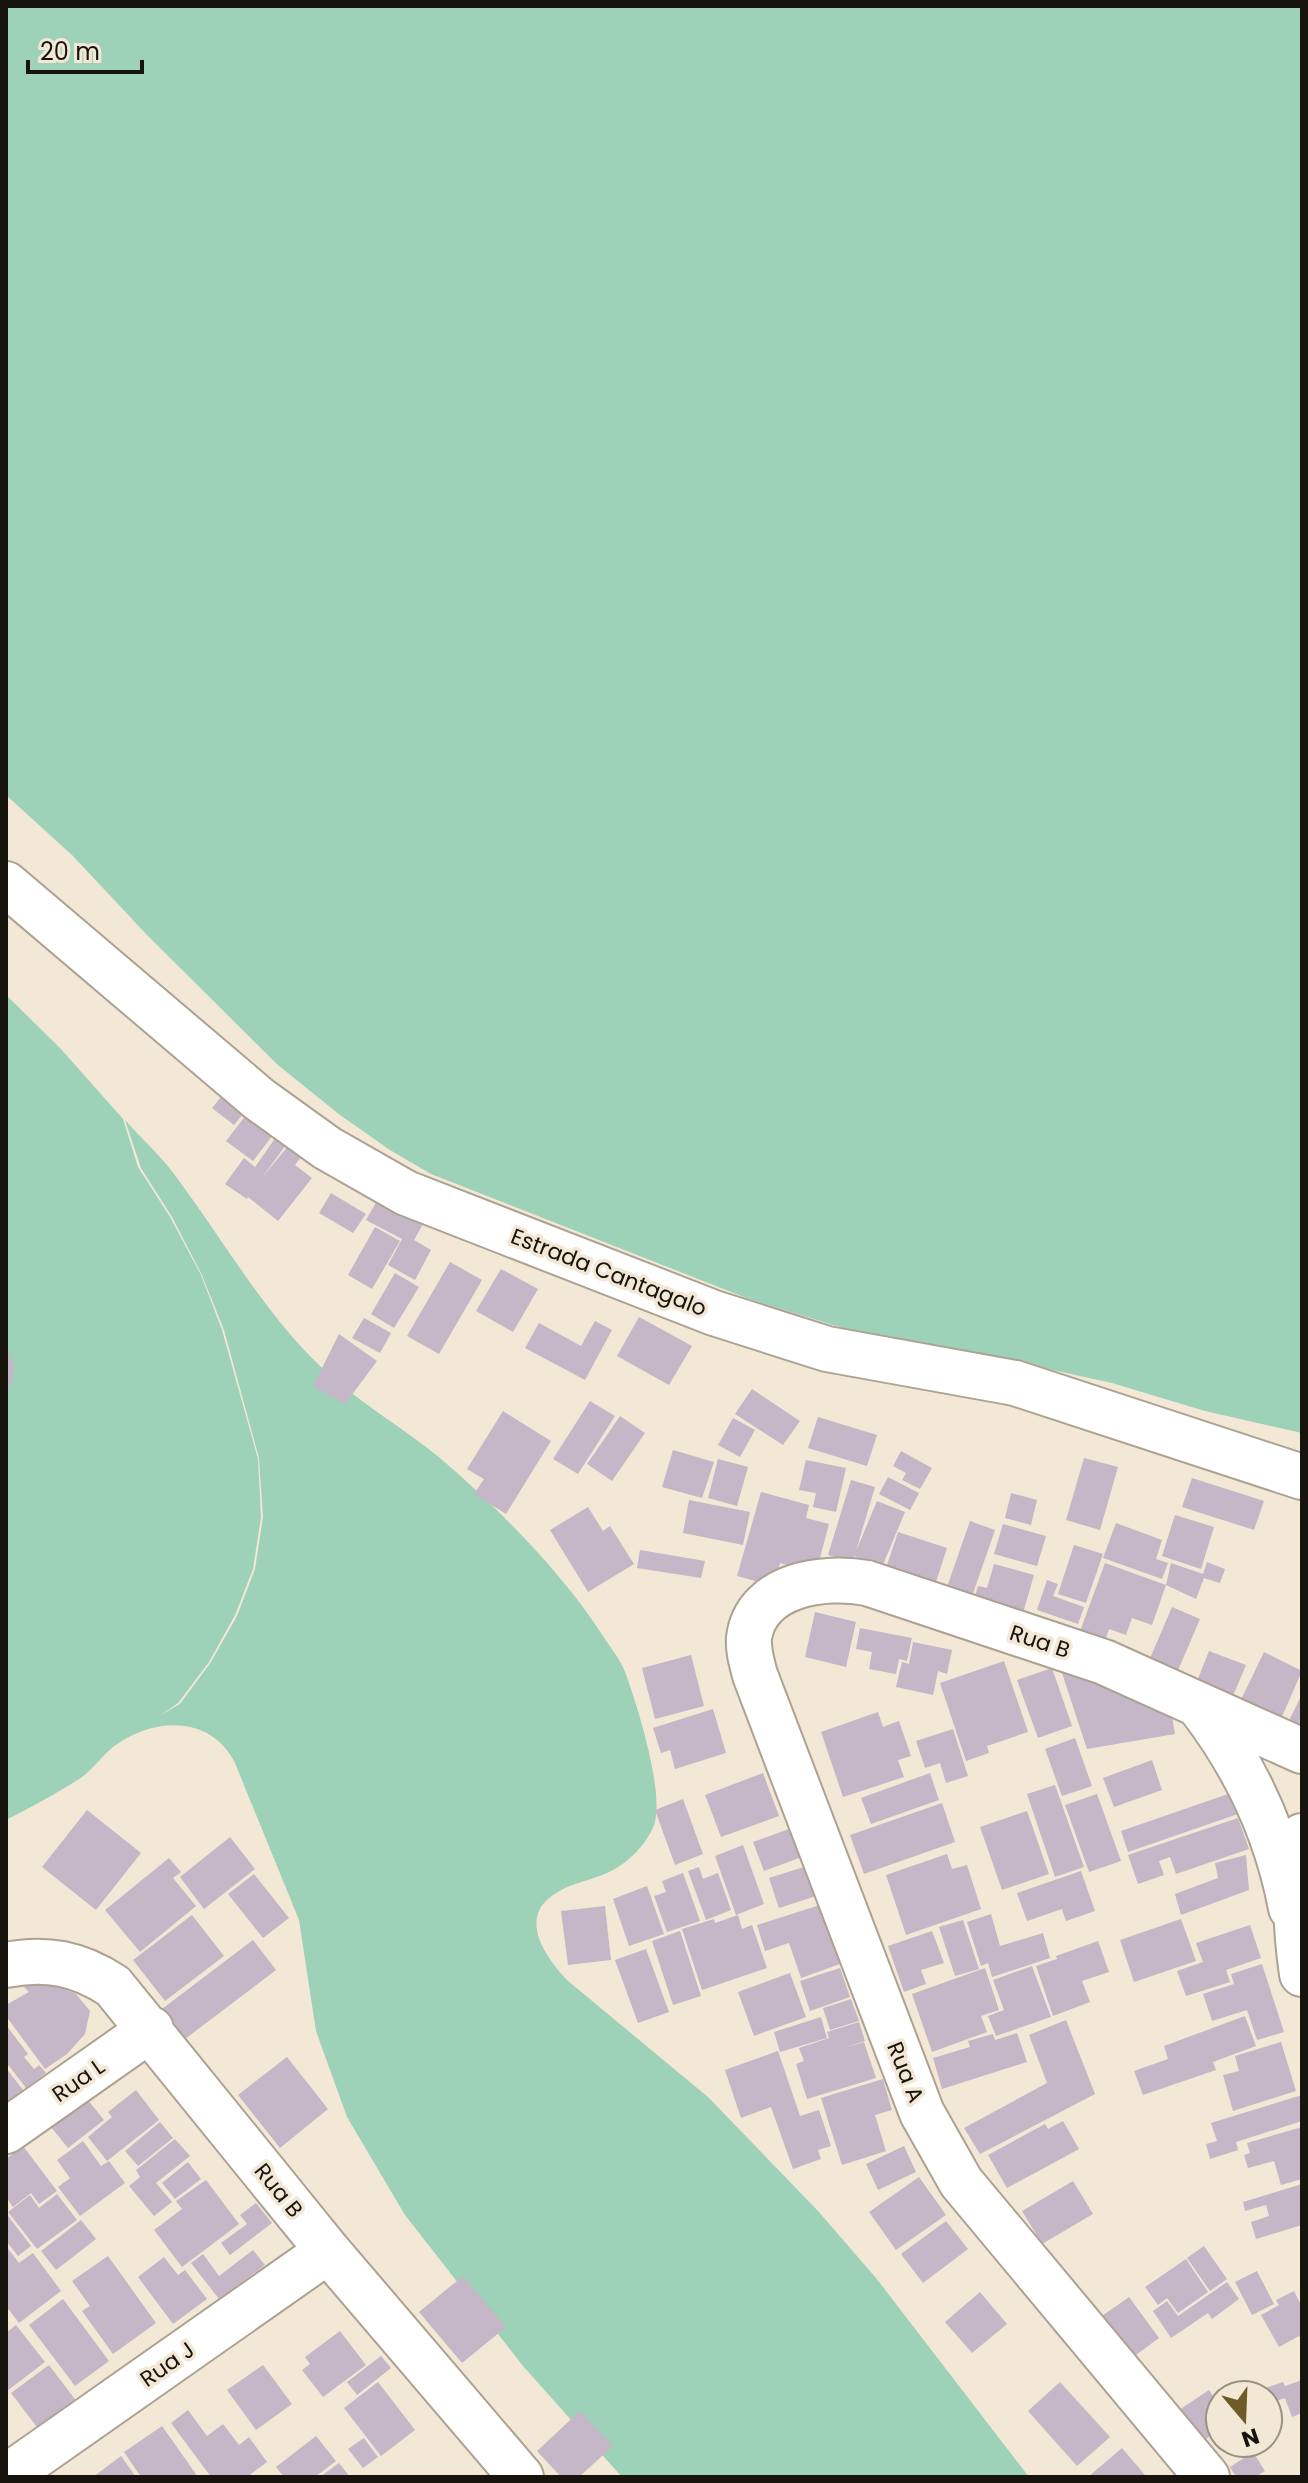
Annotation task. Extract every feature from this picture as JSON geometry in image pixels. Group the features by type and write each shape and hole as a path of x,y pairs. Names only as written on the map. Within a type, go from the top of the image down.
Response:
{"street":[{"name":"Estrada Cantagalo","path":"6,884 259,1099 327,1148 406,1193 714,1313 827,1349 1015,1383 1302,1477"},
{"name":"Rua B","path":"770,1600 809,1583 847,1579 867,1583 1104,1662 1302,1751"},
{"name":"Rua A","path":"770,1600 760,1610 751,1630 749,1642 755,1675 922,2113 961,2182 1207,2477"},
{"path":"1198,1705 1227,1745 1258,1801 1273,1836 1283,1867 1302,1974"},
{"path":"1295,1926 1302,1836"},
{"name":"Rua B","path":"6,1965 52,1961 82,1969 113,1986 151,2029 499,2470"},
{"name":"Rua L","path":"6,2131 151,2029"},
{"name":"Rua J","path":"6,2477 328,2251"}],"green space":[{"path":"6,6 1302,6 1302,1433 1205,1411 1112,1383 1021,1363 894,1344 749,1299 431,1174 340,1115 278,1065 148,936 72,855 6,795"},
{"path":"6,995 60,1048 123,1119 138,1167 170,1217 201,1275 222,1330 258,1459 261,1517 253,1569 235,1615 209,1662 178,1703 161,1715 180,1704 211,1662 237,1616 255,1569 263,1517 259,1458 224,1330 202,1275 172,1217 141,1168 125,1120 171,1170 262,1299 299,1345 348,1391 440,1458 484,1497 548,1564 615,1653 630,1686 648,1748 656,1792 654,1825 636,1853 623,1864 564,1889 545,1901 538,1912 536,1924 543,1948 568,1981 708,2097 818,2211 876,2278 1029,2477 622,2477 523,2366 405,2215 347,2117 316,2031 299,1920 235,1763 224,1747 196,1728 180,1725 145,1730 113,1747 82,1777 6,1820"}],"building":[{"path":"230,1086 252,1103 234,1125 212,1108"},
{"path":"246,1115 273,1135 253,1161 226,1141"},
{"path":"276,1137 286,1145 261,1179 288,1146 301,1157 295,1165 312,1178 278,1221 248,1197 225,1184 244,1158 255,1167"},
{"path":"382,1192 427,1217 414,1240 431,1250 415,1280 388,1265 402,1239 366,1220"},
{"path":"331,1193 366,1214 353,1233 319,1213"},
{"path":"375,1227 400,1241 372,1289 348,1275"},
{"path":"450,1262 482,1280 439,1354 407,1336"},
{"path":"501,1269 538,1289 513,1332 476,1311"},
{"path":"395,1273 419,1287 394,1328 371,1314"},
{"path":"639,1317 692,1346 669,1385 617,1356"},
{"path":"364,1318 391,1333 380,1353 352,1338"},
{"path":"595,1321 612,1330 585,1380 525,1348 539,1323 581,1346"},
{"path":"339,1334 377,1361 345,1404 313,1386"},
{"path":"6,1345 14,1366 6,1394"},
{"path":"752,1389 800,1421 783,1445 735,1414"},
{"path":"590,1401 615,1416 578,1474 553,1459"},
{"path":"503,1411 551,1441 506,1514 474,1494 484,1479 467,1469"},
{"path":"620,1416 645,1433 612,1481 587,1464"},
{"path":"818,1417 877,1435 867,1466 808,1448"},
{"path":"733,1418 755,1430 740,1457 718,1445"},
{"path":"673,1450 714,1462 702,1498 662,1487"},
{"path":"901,1451 932,1468 920,1489 902,1480 906,1473 893,1466"},
{"path":"1084,1458 1118,1467 1100,1530 1066,1520"},
{"path":"718,1459 748,1467 737,1506 708,1498"},
{"path":"806,1460 846,1468 836,1512 813,1507 816,1493 799,1490"},
{"path":"888,1477 919,1493 910,1510 879,1494"},
{"path":"1192,1478 1264,1501 1254,1530 1182,1507"},
{"path":"851,1480 875,1487 856,1551 877,1501 905,1512 882,1567 854,1556 852,1562 828,1555"},
{"path":"761,1492 809,1505 806,1518 829,1524 816,1573 780,1563 774,1586 737,1576"},
{"path":"1011,1493 1037,1500 1031,1525 1005,1518"},
{"path":"689,1500 750,1512 743,1545 683,1533"},
{"path":"588,1507 603,1531 610,1526 634,1564 588,1592 550,1530"},
{"path":"1175,1515 1214,1527 1201,1569 1162,1556"},
{"path":"970,1521 995,1530 970,1602 945,1593"},
{"path":"1116,1523 1162,1540 1156,1559 1168,1563 1162,1579 1103,1558"},
{"path":"1003,1524 1046,1536 1037,1566 994,1554"},
{"path":"898,1532 947,1548 934,1588 885,1571"},
{"path":"1074,1545 1103,1554 1086,1603 1058,1594"},
{"path":"640,1550 705,1561 701,1578 637,1568"},
{"path":"1207,1562 1225,1569 1220,1583 1204,1578 1196,1599 1166,1585 1171,1563 1203,1574"},
{"path":"1105,1563 1166,1585 1152,1625 1132,1618 1126,1635 1109,1629 1104,1644 1079,1634"},
{"path":"994,1564 1034,1575 1021,1620 972,1607 978,1586 987,1588"},
{"path":"1047,1580 1058,1584 1053,1596 1084,1607 1078,1624 1037,1610"},
{"path":"1172,1607 1200,1619 1176,1675 1148,1663"},
{"path":"815,1612 856,1622 846,1667 805,1657"},
{"path":"860,1628 912,1638 907,1661 899,1659 896,1674 869,1669 872,1652 856,1649"},
{"path":"913,1642 952,1650 947,1674 938,1671 933,1695 896,1687 902,1662 909,1664"},
{"path":"1209,1651 1246,1665 1230,1703 1194,1689"},
{"path":"1264,1652 1302,1671 1276,1730 1236,1710"},
{"path":"691,1655 704,1706 655,1719 642,1668"},
{"path":"1004,1661 1028,1732 987,1746 989,1753 966,1761 940,1683"},
{"path":"1059,1664 1172,1716 1175,1734 1087,1749"},
{"path":"1052,1668 1072,1726 1038,1738 1017,1680"},
{"path":"1302,1694 1302,1739 1284,1731"},
{"path":"713,1709 726,1753 675,1769 670,1750 661,1753 653,1728"},
{"path":"878,1712 883,1727 899,1721 911,1756 898,1760 904,1777 843,1797 821,1732"},
{"path":"953,1729 968,1776 946,1783 940,1763 925,1768 916,1741"},
{"path":"1075,1738 1092,1786 1062,1796 1045,1749"},
{"path":"1152,1760 1162,1790 1114,1807 1103,1778"},
{"path":"763,1773 779,1816 721,1837 705,1795"},
{"path":"930,1773 939,1800 871,1824 861,1798"},
{"path":"1055,1785 1084,1867 1055,1877 1027,1794"},
{"path":"1231,1793 1238,1814 1128,1852 1121,1831"},
{"path":"1097,1794 1121,1861 1089,1872 1065,1805"},
{"path":"683,1799 703,1854 675,1865 655,1810"},
{"path":"942,1803 955,1842 864,1874 850,1835"},
{"path":"87,1810 141,1853 96,1910 42,1867"},
{"path":"1027,1811 1049,1874 1002,1890 980,1827"},
{"path":"1238,1818 1249,1849 1176,1874 1170,1857 1159,1861 1164,1875 1138,1884 1128,1855"},
{"path":"792,1828 802,1857 764,1871 753,1842"},
{"path":"230,1837 255,1869 204,1909 180,1877"},
{"path":"743,1845 764,1904 736,1915 715,1856"},
{"path":"947,1854 952,1869 967,1865 981,1909 906,1935 886,1875"},
{"path":"1246,1855 1249,1890 1181,1915 1175,1894 1218,1878 1215,1863"},
{"path":"169,1858 181,1872 173,1878 196,1906 140,1952 105,1910"},
{"path":"807,1866 816,1896 779,1908 769,1878"},
{"path":"699,1867 703,1879 718,1873 731,1910 706,1920 688,1871"},
{"path":"1081,1871 1095,1911 1066,1921 1062,1909 1027,1921 1017,1893"},
{"path":"683,1873 700,1921 667,1932 654,1896 666,1892 662,1881"},
{"path":"254,1874 289,1918 263,1938 228,1894"},
{"path":"647,1886 664,1934 629,1946 613,1899"},
{"path":"820,1905 840,1964 801,1978 789,1943 765,1951 757,1925"},
{"path":"605,1906 611,1960 568,1965 561,1911"},
{"path":"991,1914 1000,1946 1043,1933 1050,1958 992,1977 988,1963 981,1966 967,1922"},
{"path":"192,1915 224,1956 165,2001 133,1960"},
{"path":"738,1915 742,1929 752,1925 767,1968 702,1990 682,1929"},
{"path":"1181,1919 1196,1961 1134,1982 1120,1940"},
{"path":"963,1920 979,1969 955,1976 939,1927"},
{"path":"1250,1925 1261,1958 1226,1970 1230,1982 1186,1996 1177,1971 1203,1962 1196,1943"},
{"path":"680,1931 701,1996 673,2005 652,1941"},
{"path":"932,1931 944,1963 921,1970 926,1984 904,1992 888,1946"},
{"path":"253,1940 276,1970 185,2039 162,2009"},
{"path":"1098,1941 1109,1972 1082,1981 1090,2002 1053,2016 1036,1966"},
{"path":"646,1949 669,2012 638,2023 615,1960"},
{"path":"1262,1964 1284,2032 1257,2040 1247,2010 1212,2021 1203,1994 1234,1984 1231,1974"},
{"path":"1032,1966 1051,2017 996,2036 988,2016 1004,2010 993,1980"},
{"path":"840,1968 850,1997 810,2011 800,1981"},
{"path":"985,1968 999,2010 981,2016 987,2032 932,2052 912,1994"},
{"path":"790,1973 806,2017 754,2036 738,1992"},
{"path":"33,1982 57,1986 76,1994 90,2011 85,2034 67,2054 45,2069 6,2016 6,2005 29,1992 24,1987"},
{"path":"851,1999 859,2021 830,2030 823,2008"},
{"path":"1245,2016 1256,2046 1213,2062 1216,2070 1143,2095 1134,2071 1168,2059 1164,2046"},
{"path":"821,2017 827,2038 780,2052 774,2032"},
{"path":"1066,2020 1095,2094 980,2154 964,2128 1047,2083 1029,2035"},
{"path":"859,2022 865,2041 843,2048 864,2042 876,2078 807,2099 796,2064 804,2061 799,2048 829,2038 827,2032"},
{"path":"6,2025 28,2054 24,2057 34,2069 39,2065 46,2073 26,2088 6,2062"},
{"path":"1017,2033 1027,2062 942,2089 933,2058 970,2047 968,2041 993,2034 995,2040"},
{"path":"1281,2042 1296,2091 1233,2111 1223,2075 1239,2071 1235,2056"},
{"path":"778,2051 800,2116 819,2110 831,2146 818,2150 821,2159 793,2169 771,2107 741,2118 725,2070"},
{"path":"287,2057 328,2109 280,2148 238,2095"},
{"path":"6,2068 23,2090 6,2104"},
{"path":"883,2079 892,2110 875,2115 886,2151 842,2165 821,2098"},
{"path":"136,2090 159,2120 107,2161 88,2137 112,2117 108,2112"},
{"path":"1302,2095 1302,2121 1236,2142 1238,2150 1210,2159 1206,2144 1217,2141 1211,2123"},
{"path":"87,2099 104,2120 68,2148 51,2127"},
{"path":"1063,2121 1079,2149 1007,2188 988,2155 1045,2124 1048,2129"},
{"path":"160,2122 173,2138 138,2166 125,2151"},
{"path":"1302,2127 1302,2179 1281,2185 1274,2161 1248,2168 1244,2155 1250,2153 1247,2143"},
{"path":"175,2139 190,2156 156,2183 172,2202 154,2216 129,2186 140,2177 136,2170"},
{"path":"83,2141 101,2166 109,2161 125,2183 80,2216 58,2187 70,2178 57,2160"},
{"path":"23,2146 57,2191 39,2204 31,2193 13,2207 6,2197 6,2159"},
{"path":"904,2146 916,2172 878,2190 866,2164"},
{"path":"188,2162 201,2179 175,2199 162,2183"},
{"path":"919,2177 946,2215 896,2250 869,2212"},
{"path":"206,2180 239,2224 182,2267 154,2230 182,2209 176,2201"},
{"path":"1073,2181 1093,2214 1042,2244 1022,2211"},
{"path":"1302,2184 1302,2225 1256,2239 1251,2222 1269,2216 1266,2205 1245,2211 1243,2202"},
{"path":"57,2194 77,2220 37,2249 8,2212 30,2195 39,2208"},
{"path":"256,2203 272,2223 230,2255 221,2243 247,2224 240,2215"},
{"path":"6,2213 31,2246 18,2256 6,2241"},
{"path":"81,2220 96,2239 56,2270 41,2251"},
{"path":"946,2221 968,2249 923,2283 901,2254"},
{"path":"6,2246 19,2263 33,2253 61,2291 19,2323 6,2306"},
{"path":"1204,2246 1227,2279 1210,2291 1187,2258"},
{"path":"253,2250 265,2265 219,2299 191,2263 203,2254 219,2276"},
{"path":"108,2256 156,2323 113,2354 82,2311 90,2306 72,2281"},
{"path":"164,2257 178,2275 185,2270 207,2299 173,2324 138,2277"},
{"path":"1186,2259 1208,2292 1178,2313 1167,2298 1158,2305 1145,2287"},
{"path":"1257,2271 1274,2304 1252,2315 1235,2282"},
{"path":"463,2276 506,2327 462,2363 419,2312"},
{"path":"1227,2282 1239,2299 1212,2319 1208,2313 1171,2338 1153,2311 1167,2301 1178,2316"},
{"path":"1294,2291 1302,2307 1302,2342 1299,2336 1279,2347 1261,2315 1279,2305 1276,2300"},
{"path":"980,2292 1007,2324 972,2353 945,2322"},
{"path":"1129,2297 1159,2338 1129,2360 1099,2318"},
{"path":"63,2299 109,2361 75,2386 29,2325"},
{"path":"16,2325 45,2362 7,2391 6,2333"},
{"path":"340,2331 366,2365 323,2397 302,2370 310,2364 305,2357"},
{"path":"381,2356 391,2368 357,2395 347,2382"},
{"path":"49,2365 77,2402 40,2431 11,2393"},
{"path":"263,2365 292,2404 256,2430 227,2390"},
{"path":"1302,2380 1302,2413 1292,2417 1284,2398 1285,2386"},
{"path":"378,2382 415,2430 381,2456 344,2408"},
{"path":"1060,2382 1110,2437 1077,2466 1028,2411"},
{"path":"1204,2393 1204,2440 1201,2442 1179,2410"},
{"path":"188,2410 207,2436 223,2424 239,2445 249,2437 267,2462 247,2477 211,2477 171,2423"},
{"path":"580,2411 613,2446 579,2477 561,2477 537,2451"},
{"path":"162,2426 198,2477 141,2477 124,2452"},
{"path":"316,2436 336,2461 315,2477 284,2477 276,2467"},
{"path":"364,2438 378,2457 363,2468 348,2449"},
{"path":"1122,2448 1145,2475 1088,2477"},
{"path":"121,2456 136,2477 93,2477"},
{"path":"1242,2459 1257,2459 1265,2471 1255,2477 1236,2477 1230,2467"},
{"path":"339,2463 350,2477 320,2477"}]}
